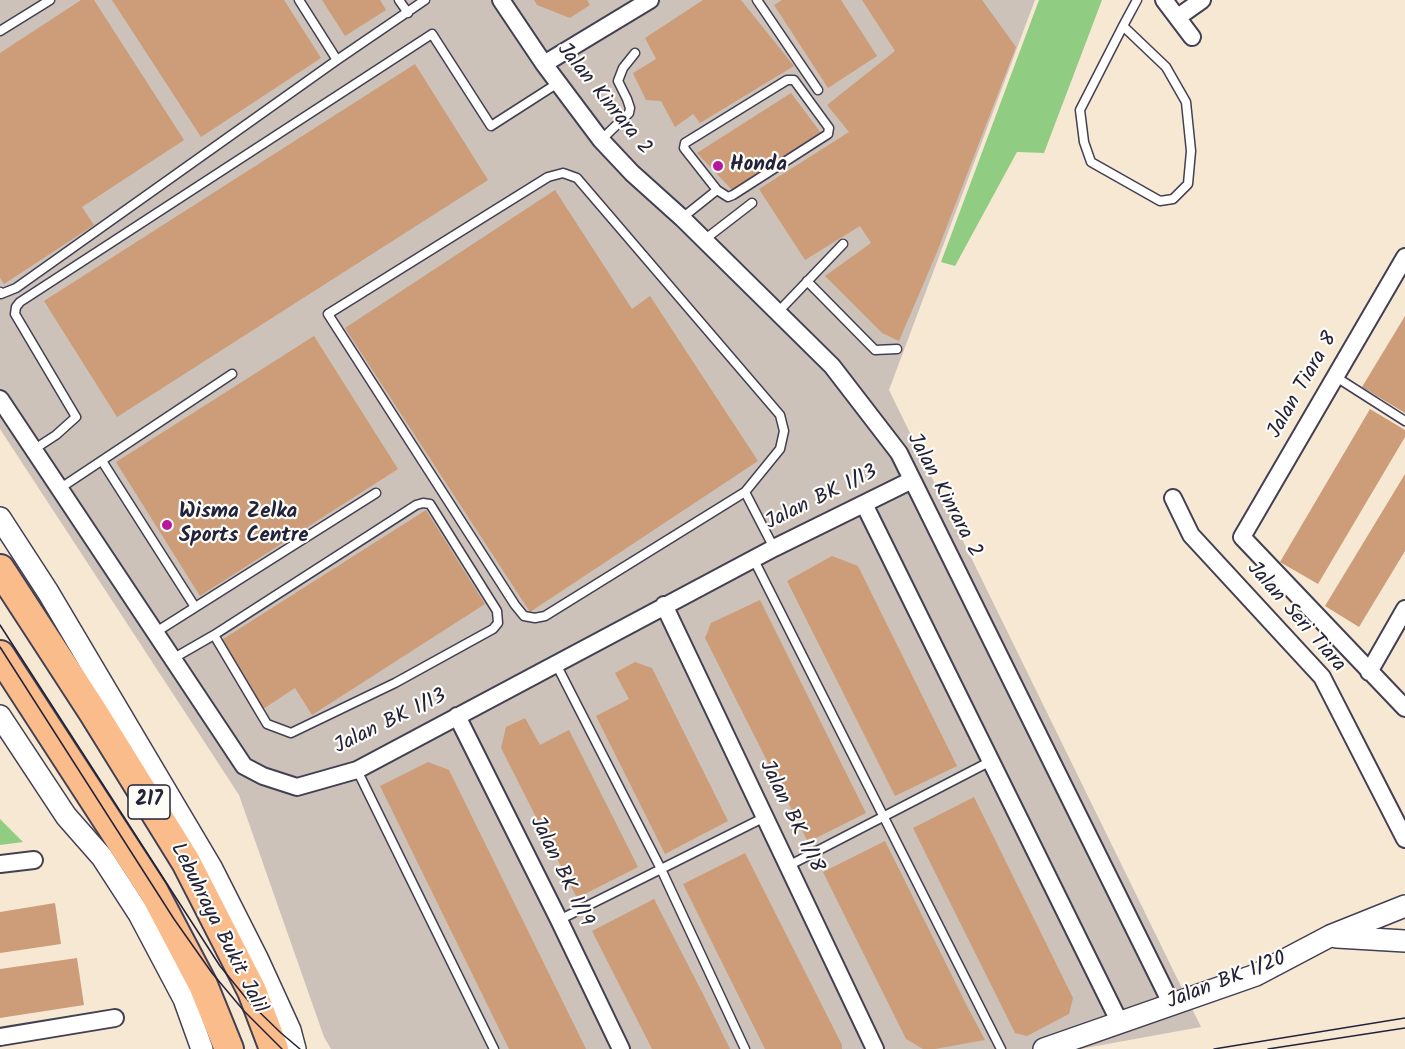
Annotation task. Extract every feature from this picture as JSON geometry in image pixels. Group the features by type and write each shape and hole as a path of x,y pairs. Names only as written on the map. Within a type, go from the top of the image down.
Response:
{"highway":[{"name":"Lebuhraya Bukit Jalil","path":"0,569 93,712 186,862 252,991 274,1049"},
{"name":"Lebuhraya Bukit Jalil","path":"0,655 154,892 203,985 229,1049"}],"street":[{"name":"Jalan Kinrara 2","path":"501,0 544,64 601,140 632,173 682,218 832,366 899,453 1171,1004"},
{"path":"544,64 650,0"},
{"path":"1164,0 1192,37"},
{"path":"1178,17 1202,0"},
{"name":"Jalan Tiara 8","path":"1369,672 1242,537 1405,257"},
{"name":"Jalan BK 1/13","path":"0,399 244,766 262,776 297,787 357,770 664,605 912,480"},
{"name":"Jalan Seri Tiara","path":"1173,498 1191,535 1322,677 1405,840"},
{"path":"864,504 1120,1023"},
{"path":"0,518 48,592 211,867 258,960 290,1030 295,1049"},
{"name":"Jalan BK 1/18","path":"664,605 875,1049"},
{"path":"1405,609 1369,672 1405,708"},
{"path":"0,716 66,816 102,857 139,914 184,999 202,1049"},
{"name":"Jalan BK 1/19","path":"457,716 621,1049"},
{"path":"0,864 34,860"},
{"name":"Jalan BK 1/20","path":"1059,1047 1171,1004 1256,975 1330,936 1405,906"},
{"path":"1330,936 1405,942"},
{"path":"0,1036 115,1018"}],"lane":[{"path":"0,31 50,0"},
{"path":"299,0 337,60"},
{"path":"399,0 408,13"},
{"path":"0,292 1,294 16,288 425,0"},
{"path":"757,0 818,90"},
{"path":"1123,26 1166,67 1186,102 1191,152 1188,184 1173,199 1160,201 1091,162 1084,142 1080,110 1123,26 1137,0"},
{"path":"33,450 56,435 76,417 15,314 15,307 20,302 432,34 491,126 558,83"},
{"path":"601,140 629,112 627,99 618,81 623,68 635,53"},
{"path":"787,80 794,80 829,128 828,134 733,195 728,197 717,190 684,148 685,143 787,80"},
{"path":"562,173 578,178 780,415 784,431 780,449 746,492 545,616 535,618 524,616 328,314 548,177 562,173"},
{"path":"682,218 717,190"},
{"path":"704,240 752,203"},
{"path":"778,312 843,244"},
{"path":"807,282 875,350 897,349"},
{"path":"58,489 232,374"},
{"path":"1336,377 1405,420"},
{"path":"102,461 195,607"},
{"path":"746,492 774,548"},
{"path":"156,632 376,493"},
{"path":"174,658 423,503 430,504 497,611 498,623 493,629 395,683 291,732 267,724 214,635"},
{"path":"754,560 1001,1049"},
{"path":"556,663 661,869 745,1049"},
{"path":"789,866 992,760"},
{"path":"357,770 494,1049"},
{"path":"559,920 765,817"}],"shaded area":[{"path":"0,0 1035,0 889,390 1201,1027 1080,1049 331,1049 324,1037 239,795 0,429"}],"green space":[{"path":"1039,0 1102,0 1044,153 1017,152 955,266 941,262"},
{"path":"0,819 23,842 0,845"}],"building":[{"path":"81,0 94,0 184,140 82,207 94,225 4,284 0,278 0,53"},
{"path":"112,0 284,0 321,58 201,137"},
{"path":"322,0 380,0 386,10 345,36"},
{"path":"534,0 587,0 590,5 570,18 537,5"},
{"path":"703,0 741,0 794,66 700,123 693,114 675,127 661,101 646,100 633,73 656,59 645,38"},
{"path":"782,0 841,0 877,56 828,88 774,5"},
{"path":"862,0 982,0 1016,47 937,252 899,341 882,333 825,276 871,243 860,226 805,260 759,189 849,132 827,105 895,51"},
{"path":"415,64 488,180 117,417 44,301"},
{"path":"791,93 821,133 734,192 697,153"},
{"path":"555,190 632,309 650,296 758,461 530,612 345,328"},
{"path":"1405,316 1405,413 1362,387"},
{"path":"314,336 398,469 200,596 116,462"},
{"path":"1370,409 1405,430 1405,437 1318,584 1280,562"},
{"path":"1405,474 1405,551 1359,627 1325,606"},
{"path":"426,510 485,604 312,715 295,688 263,709 220,641"},
{"path":"832,556 858,566 957,766 895,796 787,581"},
{"path":"760,600 866,813 808,842 705,638 711,623"},
{"path":"635,662 652,668 728,821 665,854 596,716 629,699 615,673"},
{"path":"525,718 540,745 569,730 638,867 577,898 501,748 506,727"},
{"path":"428,762 449,770 586,1049 509,1049 380,786"},
{"path":"974,797 1073,998 1069,1014 1027,1036 1015,1033 913,828"},
{"path":"885,841 985,1040 923,1049 906,1039 823,872"},
{"path":"745,853 842,1049 765,1049 683,884"},
{"path":"654,899 730,1049 652,1049 592,931"},
{"path":"55,903 61,944 0,953 0,912"},
{"path":"77,958 84,1005 0,1018 0,969"}],"tram line":[{"path":"0,625 220,966 250,1003 300,1049"},
{"path":"0,647 174,919 212,973 244,1011 282,1049"},
{"path":"1214,1049 1405,1018"},
{"path":"1268,1049 1405,1028"}],"place":[{"name":"Honda","path":"718,166"},
{"name":"Wisma Zelka Sports Centre","path":"167,525"}]}
